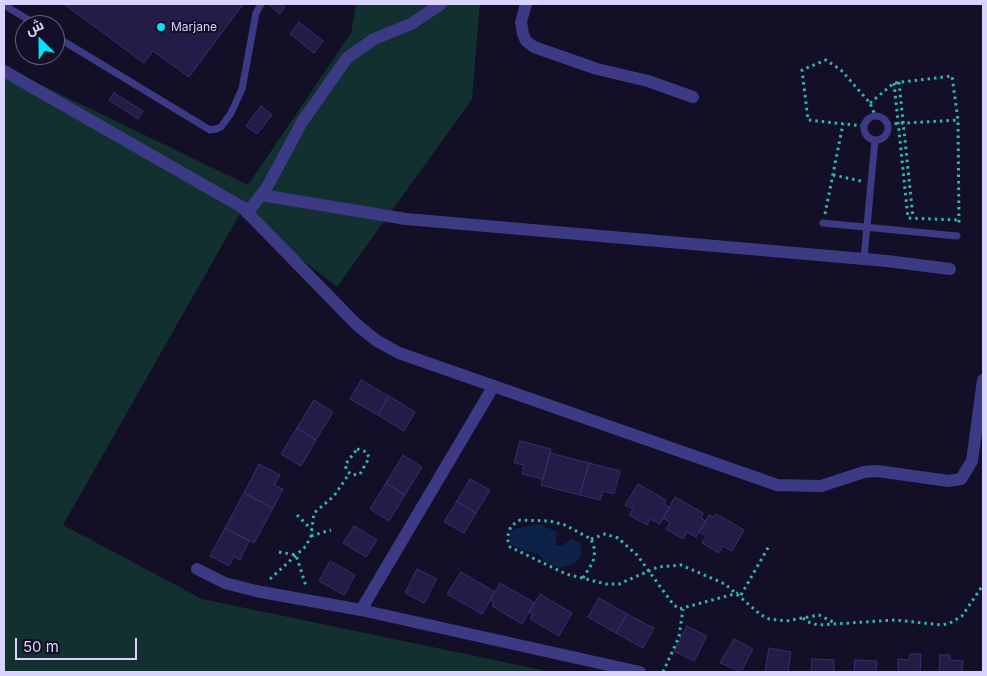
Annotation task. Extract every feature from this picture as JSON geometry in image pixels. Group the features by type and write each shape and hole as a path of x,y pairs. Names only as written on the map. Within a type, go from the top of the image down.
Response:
{"street":[{"path":"247,213 261,195 302,122 347,58 374,39 411,24 441,4"},
{"path":"526,4 521,22 523,34 526,41 534,47 597,69 648,82 693,97"},
{"path":"4,71 228,198 247,213 356,324 377,341 399,353 777,485 806,488 821,486 864,472 877,471 949,481 960,479 972,461 983,380"},
{"path":"261,195 406,219 864,258 950,270"},
{"path":"361,610 493,387"},
{"path":"198,569 225,583 256,591 361,610 640,672"}],"lane":[{"path":"65,42 210,130 221,127 231,113 242,89 256,12 261,4"},
{"path":"4,5 20,15"},
{"path":"875,115 885,119 888,124 886,134 882,138 875,140 867,137 863,126 865,121 875,115"},
{"path":"864,258 875,140"},
{"path":"823,223 957,236"}],"path":[{"path":"863,126 808,120 802,70 826,60 841,70 870,103 875,115"},
{"path":"870,103 896,83 952,76 958,120 959,220 957,236"},
{"path":"896,83 904,123 913,218"},
{"path":"896,83 897,124 908,218 959,220"},
{"path":"888,124 958,120"},
{"path":"823,223 842,124"},
{"path":"833,175 871,183"},
{"path":"361,449 367,452 369,458 360,474 349,474 345,465 354,451 361,449"},
{"path":"256,591 296,555 311,536 316,510 334,496 349,474"},
{"path":"297,515 312,530"},
{"path":"583,578 594,562 595,550 591,539 565,525 538,519 520,520 508,532 507,541 513,550 557,571 583,578 606,584 619,584 665,565 681,565 714,578 740,594 752,608 769,619 786,621 819,615 835,623"},
{"path":"311,536 331,530"},
{"path":"591,539 605,534 618,538 637,555 676,607 683,609 740,594 768,546"},
{"path":"279,552 296,555"},
{"path":"296,555 311,601"},
{"path":"803,617 808,622 818,625 895,620 942,626 962,616 983,585"},
{"path":"663,672 679,637 683,609"}],"green space":[{"path":"356,4 480,4 472,99 337,287 241,212 63,525 202,599 552,672 4,672 4,67 248,185 351,33"}],"water":[{"path":"540,524 557,532 555,545 562,546 571,539 580,543 582,554 574,564 560,568 545,561 538,554 516,548 510,543 510,534 514,529"}],"building":[{"name":"Marjane","path":"64,4 243,4 189,77 153,51 144,63"},
{"path":"268,4 281,4 285,7 280,14"},
{"path":"299,22 323,41 314,53 290,34"},
{"path":"114,93 143,111 138,119 109,100"},
{"path":"261,106 272,115 257,134 246,126"},
{"path":"361,380 389,396 378,415 350,399"},
{"path":"389,396 415,412 404,431 378,415"},
{"path":"314,400 333,412 316,440 297,428"},
{"path":"297,428 316,440 301,466 281,454"},
{"path":"520,441 551,449 543,479 522,474 524,465 514,463"},
{"path":"550,453 589,463 580,495 541,485"},
{"path":"403,455 422,467 405,495 386,483"},
{"path":"589,463 620,471 614,494 603,491 600,500 580,495"},
{"path":"259,464 280,475 274,485 283,489 273,508 244,493"},
{"path":"470,479 490,490 476,513 457,501"},
{"path":"386,483 405,495 389,521 370,509"},
{"path":"638,484 666,500 664,504 669,507 660,524 650,519 647,525 629,515 633,509 625,505"},
{"path":"244,493 273,508 254,543 225,528"},
{"path":"675,497 703,513 701,518 706,521 696,537 687,532 683,539 666,529 670,522 663,518"},
{"path":"457,501 476,513 464,533 444,522"},
{"path":"716,514 744,530 732,551 723,546 719,553 702,543 706,536 699,532 709,515 714,517"},
{"path":"354,526 377,540 366,557 343,543"},
{"path":"225,528 249,541 240,560 234,556 229,566 210,556"},
{"path":"330,561 355,575 344,595 319,581"},
{"path":"417,569 437,579 424,603 405,593"},
{"path":"461,572 495,592 482,614 447,594"},
{"path":"500,583 535,603 522,624 492,606 494,603 490,600"},
{"path":"540,594 572,613 559,636 530,619 533,614 529,612"},
{"path":"599,598 627,614 616,633 588,617"},
{"path":"627,614 654,628 643,648 616,633"},
{"path":"687,626 707,636 694,661 674,651"},
{"path":"734,639 753,649 741,672 720,663"},
{"path":"769,648 791,652 788,672 765,672"},
{"path":"910,654 921,654 920,672 898,672 898,659 909,660"},
{"path":"940,655 950,655 950,660 963,661 962,672 939,672"},
{"path":"812,659 834,660 834,672 811,672"},
{"path":"855,660 877,661 876,672 854,672"}],"place":[{"name":"Marjane","path":"161,27"}]}
